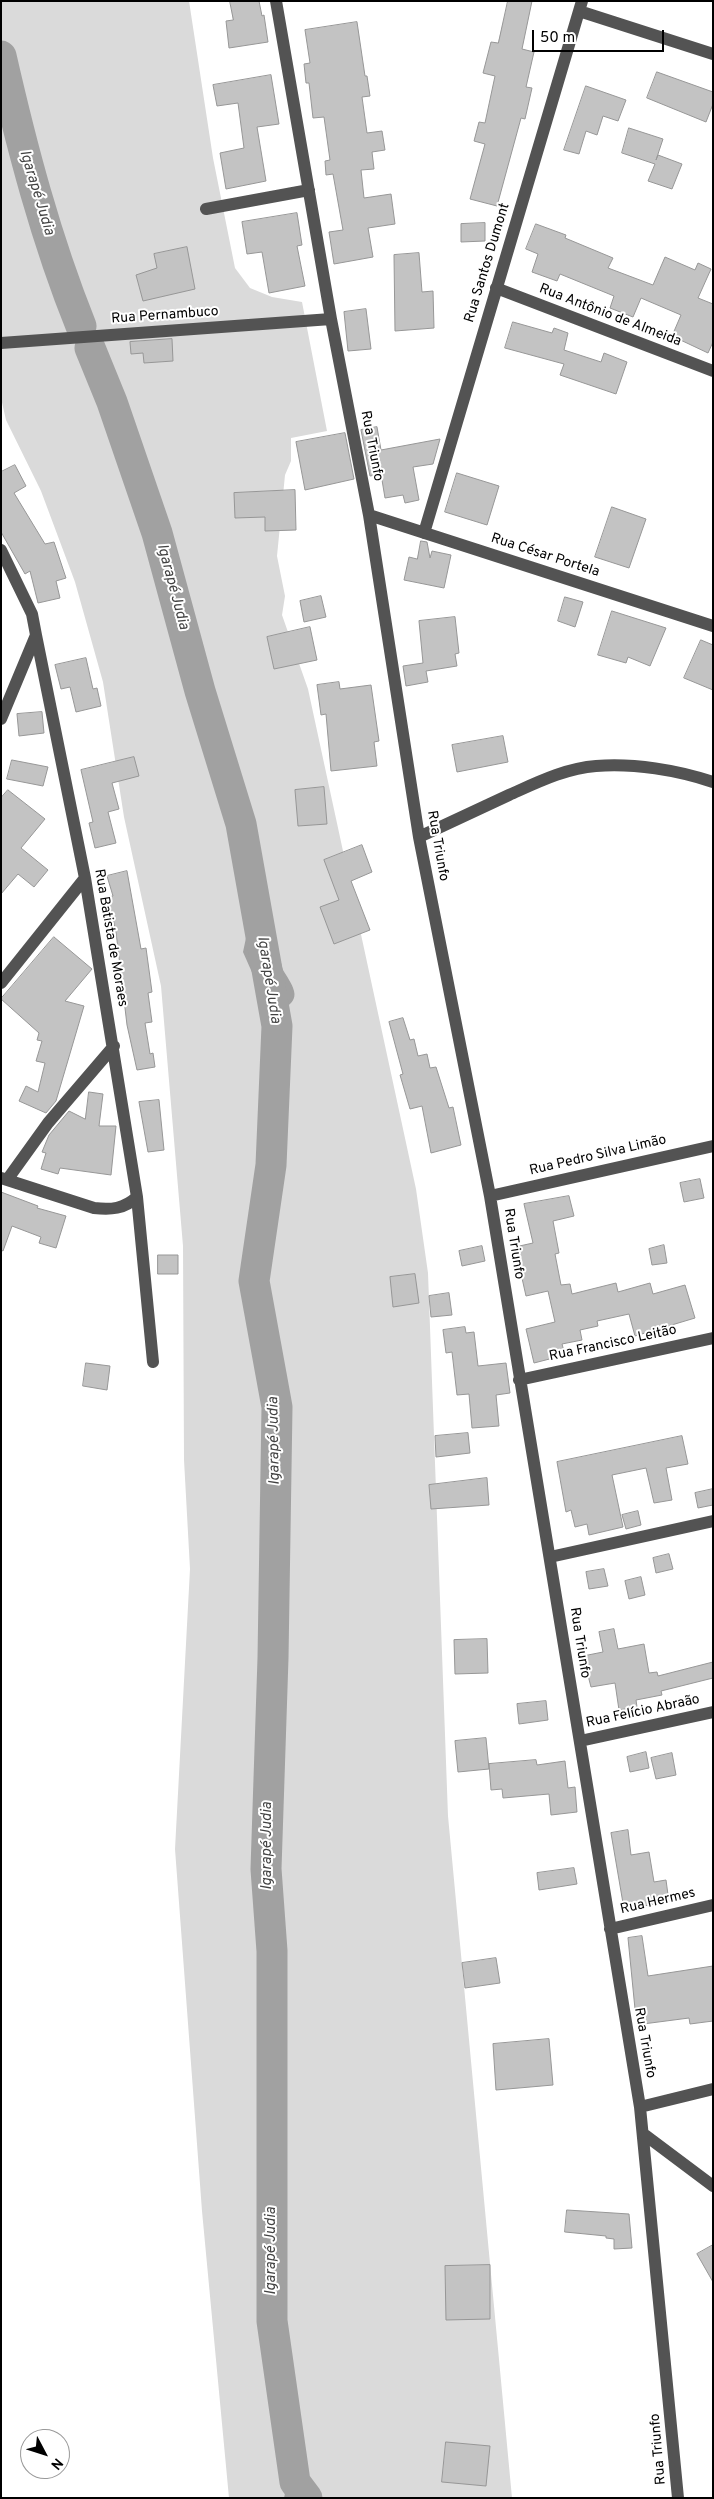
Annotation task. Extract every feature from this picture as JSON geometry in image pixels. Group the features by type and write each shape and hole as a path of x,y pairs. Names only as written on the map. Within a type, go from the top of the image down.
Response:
{"street":[{"name":"Rua Triunfo","path":"276,1 331,319 369,515 419,837 490,1196 640,2107 678,2498"},
{"path":"581,6 713,54"},
{"name":"Rua Santos Dumont","path":"424,533 581,6"},
{"path":"206,209 308,190"},
{"name":"Rua Antônio de Almeida","path":"496,288 713,371"},
{"name":"Rua Pernambuco","path":"1,343 331,319"},
{"name":"Rua César Portela","path":"369,515 713,626"},
{"name":"Rua Batista de Moraes","path":"1,550 28,607 36,635 85,878 114,1046 137,1196 153,1362"},
{"path":"1,719 36,635"},
{"path":"419,837 562,773 595,766 646,768 692,775 713,782"},
{"path":"1,982 85,878"},
{"path":"114,1046 53,1116 4,1179 94,1208 109,1210 129,1204 137,1196"},
{"name":"Rua Pedro Silva Limão","path":"490,1196 713,1146"},
{"name":"Rua Francisco Leitão","path":"519,1380 713,1338"},
{"path":"550,1557 713,1521"},
{"name":"Rua Felício Abraão","path":"580,1741 713,1712"},
{"name":"Rua Hermes","path":"610,1929 713,1904"},
{"path":"640,2107 713,2089"},
{"path":"644,2135 713,2186"}],"shaded area":[{"path":"1,1 189,1 213,158 235,268 250,288 272,297 302,302 327,431 291,438 291,461 285,475 277,556 285,596 282,615 308,689 416,1189 428,1273 448,1816 512,2498 229,2498 202,2211 175,1849 190,1569 184,1460 183,1246 161,986 124,817 103,682 75,582 41,491 6,420 1,398"}],"water":[{"path":"257,893 261,901 261,930 279,957 283,970 294,991 293,1001 289,1005 269,1013 264,1013 261,1008 258,986 243,952 250,919 246,902 251,895"},
{"path":"290,2469 315,2487 320,2498 284,2498 286,2489 280,2481 280,2471"}],"building":[{"path":"230,1 259,1 262,16 264,15 268,42 229,48 226,21 233,20"},
{"path":"508,1 532,1 522,49 534,52 526,87 532,88 525,119 521,118 497,206 470,199 485,144 474,141 479,122 485,123 495,76 483,73 491,42 498,43"},
{"path":"357,22 370,96 362,97 367,133 382,131 385,150 372,152 374,169 361,170 364,198 391,194 395,224 368,228 373,257 334,264 329,232 343,230 333,174 326,175 325,161 330,160 324,117 313,118 309,83 306,83 304,64 310,63 305,30"},
{"path":"657,72 713,92 713,104 706,122 647,98"},
{"path":"271,75 279,124 257,127 266,181 226,189 220,153 244,148 238,103 217,106 213,85"},
{"path":"586,86 626,100 618,121 603,116 597,135 586,131 579,154 564,150"},
{"path":"629,128 663,139 656,160 658,155 682,164 672,189 648,181 655,164 622,153"},
{"path":"297,213 302,245 297,246 305,286 269,293 262,252 247,254 242,222"},
{"path":"485,223 485,241 461,242 461,224"},
{"path":"536,224 566,235 565,238 613,258 608,268 653,285 665,257 695,270 698,263 711,269 698,298 713,304 713,342 708,353 672,336 681,315 641,298 633,317 610,308 614,296 560,274 557,281 532,272 538,254 526,249"},
{"path":"187,247 195,289 143,301 136,275 157,268 154,254"},
{"path":"419,253 422,292 433,291 434,328 395,331 394,255"},
{"path":"366,309 371,349 348,351 344,312"},
{"path":"513,322 552,333 554,328 568,333 564,350 601,362 604,353 627,362 616,394 560,375 564,364 505,348"},
{"path":"172,339 173,361 144,363 143,353 131,354 130,342"},
{"path":"377,427 381,450 440,439 433,464 413,467 419,500 405,503 403,495 385,498 381,474 370,476 361,430"},
{"path":"345,433 354,479 305,490 296,442"},
{"path":"15,465 26,486 14,493 45,544 54,542 66,578 56,581 60,598 38,603 30,571 25,574 1,532 1,472"},
{"path":"457,473 499,486 487,525 445,512"},
{"path":"295,490 296,530 265,531 265,517 235,518 234,493"},
{"path":"612,507 646,519 629,568 595,557"},
{"path":"421,541 427,542 430,558 432,551 451,555 444,588 404,580 409,557 417,559"},
{"path":"321,596 326,617 304,622 300,601"},
{"path":"565,597 583,602 575,627 558,621"},
{"path":"612,611 666,628 650,666 628,657 626,663 598,655"},
{"path":"455,617 459,653 455,654 457,666 426,671 428,682 406,686 403,666 423,663 419,621"},
{"path":"310,627 317,660 274,669 267,637"},
{"path":"701,640 713,645 713,690 684,678"},
{"path":"86,658 93,689 97,688 101,706 76,712 70,687 61,689 55,665"},
{"path":"339,682 340,689 371,685 379,741 374,742 377,766 331,771 326,714 321,715 317,685"},
{"path":"42,712 44,733 19,736 17,714"},
{"path":"503,736 508,762 457,772 452,745"},
{"path":"134,757 139,776 112,783 119,809 108,812 116,843 95,848 89,823 93,822 81,770"},
{"path":"12,760 48,767 43,786 7,779"},
{"path":"324,787 327,824 298,826 295,790"},
{"path":"8,790 45,819 21,848 48,870 34,887 18,874 1,894 1,798"},
{"path":"362,845 372,872 351,881 370,930 334,944 320,907 339,900 324,860"},
{"path":"127,871 141,949 146,948 152,992 148,993 152,1022 145,1023 150,1054 153,1053 155,1067 137,1070 127,1025 116,932 108,897 113,896 107,876"},
{"path":"54,937 92,969 65,1001 84,1006 56,1101 46,1113 19,1101 26,1086 38,1092 45,1063 36,1061 42,1041 37,1040 39,1033 1,999"},
{"path":"403,1018 410,1040 414,1039 418,1056 427,1054 430,1068 436,1067 449,1108 453,1107 461,1145 431,1153 422,1106 410,1109 400,1075 403,1074 389,1022"},
{"path":"89,1092 103,1094 99,1126 116,1126 111,1175 60,1168 58,1174 41,1169 46,1153 42,1152 49,1135 69,1111 85,1119"},
{"path":"159,1100 164,1150 148,1152 139,1102"},
{"path":"700,1179 704,1198 684,1202 680,1183"},
{"path":"1,1192 38,1206 37,1208 66,1216 56,1248 39,1243 41,1237 12,1226 3,1251 1,1250"},
{"path":"569,1196 574,1216 553,1221 559,1253 555,1254 561,1285 570,1284 572,1294 616,1283 618,1292 650,1283 653,1294 685,1285 695,1318 635,1336 629,1314 597,1321 598,1326 580,1330 582,1340 562,1344 565,1355 534,1363 526,1329 555,1322 548,1291 526,1296 515,1247 533,1243 524,1204"},
{"path":"664,1245 667,1263 652,1265 649,1249"},
{"path":"482,1246 485,1261 462,1266 459,1251"},
{"path":"158,1255 178,1255 178,1274 158,1274"},
{"path":"415,1274 419,1303 393,1307 390,1277"},
{"path":"449,1293 452,1315 431,1317 429,1296"},
{"path":"465,1327 466,1333 474,1332 478,1366 506,1363 510,1393 496,1395 499,1426 472,1428 469,1394 457,1395 452,1352 446,1353 443,1330"},
{"path":"86,1363 110,1366 107,1390 83,1386"},
{"path":"468,1433 470,1453 436,1457 435,1436"},
{"path":"682,1436 688,1464 666,1468 672,1500 654,1503 646,1468 612,1475 623,1527 589,1535 587,1524 575,1527 571,1510 566,1512 557,1462"},
{"path":"487,1478 489,1505 431,1509 429,1485"},
{"path":"713,1489 713,1505 698,1508 695,1493"},
{"path":"638,1511 641,1525 626,1529 622,1515"},
{"path":"669,1554 673,1569 656,1573 653,1558"},
{"path":"604,1569 608,1586 589,1589 586,1572"},
{"path":"641,1577 645,1595 629,1599 625,1581"},
{"path":"614,1629 618,1649 644,1644 649,1673 657,1672 658,1676 713,1662 713,1678 661,1691 662,1695 636,1700 637,1707 619,1710 615,1683 591,1687 583,1656 603,1652 599,1632"},
{"path":"487,1639 488,1673 455,1674 454,1640"},
{"path":"546,1701 548,1720 519,1724 517,1704"},
{"path":"486,1738 489,1769 458,1772 455,1741"},
{"path":"646,1752 649,1768 630,1772 627,1757"},
{"path":"672,1753 676,1775 656,1779 651,1758"},
{"path":"536,1760 537,1765 565,1761 568,1788 575,1787 577,1812 551,1815 549,1794 503,1798 502,1789 491,1790 489,1764"},
{"path":"628,1830 631,1855 649,1852 654,1882 666,1880 669,1902 624,1909 611,1833"},
{"path":"574,1868 577,1884 539,1890 537,1873"},
{"path":"642,1936 648,1976 713,1966 713,2021 690,2024 689,2018 643,2024 640,2008 635,2009 628,1938"},
{"path":"496,1958 500,1983 465,1988 462,1963"},
{"path":"549,2039 553,2085 496,2090 493,2044"},
{"path":"567,2210 629,2214 632,2248 614,2249 614,2239 606,2238 606,2236 565,2232"},
{"path":"713,2245 713,2282 697,2254"},
{"path":"490,2265 490,2319 446,2320 445,2266"},
{"path":"446,2442 490,2446 486,2486 442,2482"}],"waterway":[{"name":"Igarapé Judia","path":"1,56 17,125 46,227 81,326"},
{"name":"Igarapé Judia","path":"90,348 112,402 157,533 200,691 241,824 277,1026 271,1165 254,1281 277,1407 273,1658 266,1869 272,1951 272,2321 295,2482 307,2498"}]}
